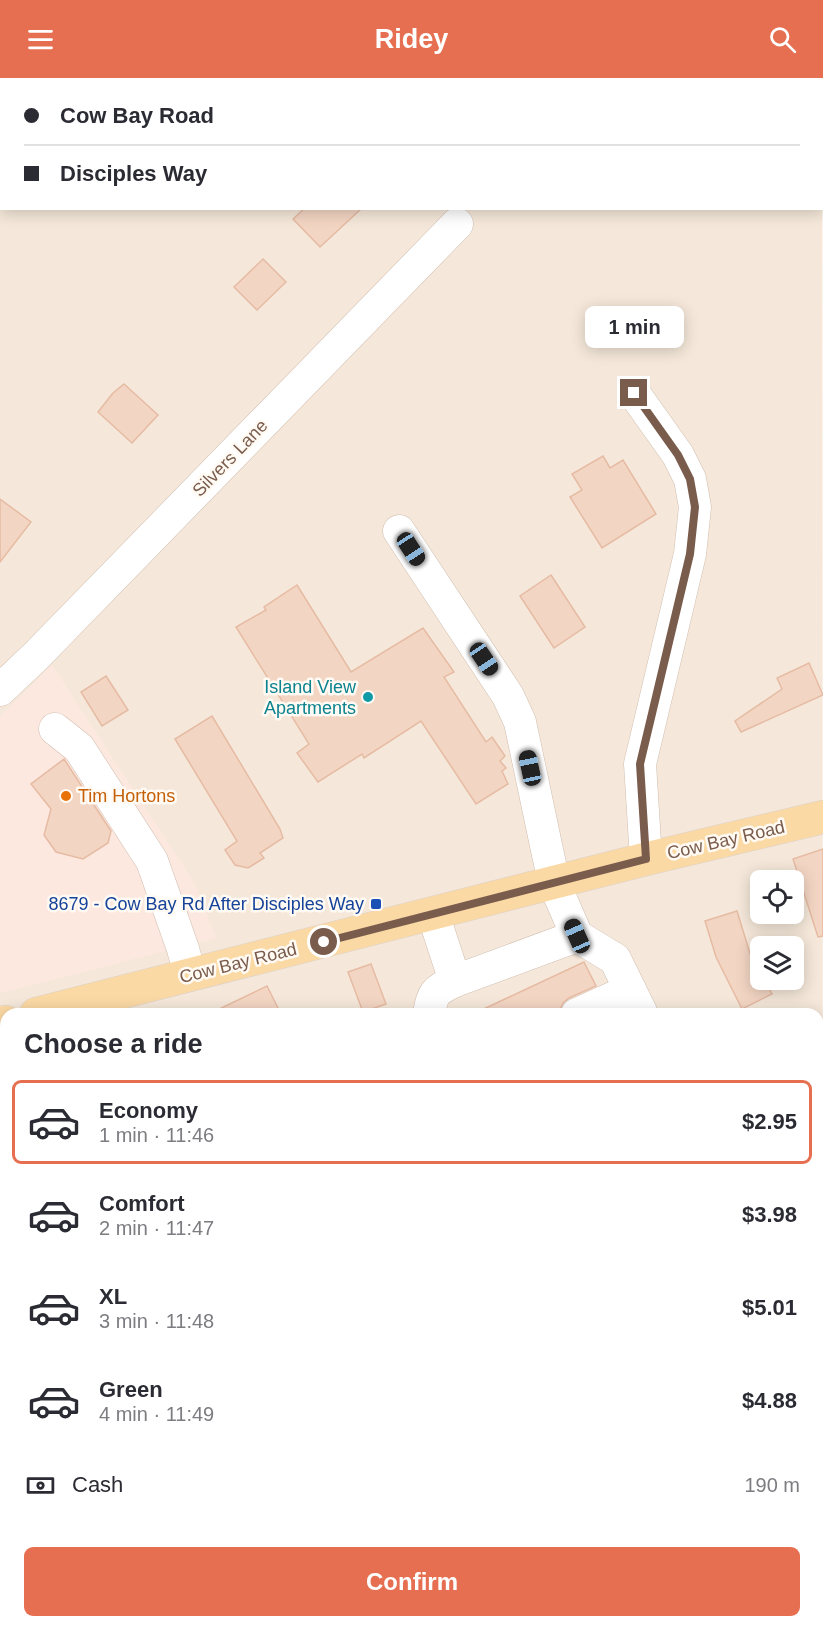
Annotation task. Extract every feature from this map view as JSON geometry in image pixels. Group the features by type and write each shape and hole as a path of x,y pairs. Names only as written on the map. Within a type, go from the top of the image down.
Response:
{"main road":[{"name":"Cow Bay Road","path":"60,1008 646,859 823,817"}],"street":[{"name":"Silvers Lane","path":"0,690 53,639 444,225"},
{"path":"634,393 678,455 690,479 695,507 690,554 640,764 646,859"},
{"path":"399,531 508,696 520,722 554,883 577,936 615,958 636,1002 606,1008"},
{"path":"55,729 79,747 152,861 190,975"},
{"path":"433,914 455,981"},
{"path":"430,1008 436,990 577,936"}],"shaded area":[{"path":"0,210 822,210 823,1008 0,1008"},
{"path":"52,665 193,881 216,938 0,993 0,717"}],"building":[{"path":"303,210 360,210 320,247 293,219"},
{"path":"263,259 286,282 257,310 234,287"},
{"path":"124,384 158,415 132,443 98,412 113,393"},
{"path":"603,456 610,468 623,460 656,514 602,548 570,497 582,490 572,474"},
{"path":"0,499 31,522 0,562"},
{"path":"551,575 585,627 554,648 520,596"},
{"name":"Island View Apartments","path":"297,585 351,672 423,628 454,672 444,677 486,742 492,737 505,756 500,761 506,768 502,771 508,784 476,804 421,721 364,758 362,754 318,782 297,753 309,744 236,627 266,610 264,607"},
{"path":"809,663 823,695 741,732 735,721 782,689 777,678"},
{"path":"106,676 128,710 102,726 81,692"},
{"path":"212,716 280,829 283,838 260,853 264,858 248,868 235,865 225,850 237,841 175,739"},
{"name":"Tim Hortons","path":"64,759 111,831 108,843 83,859 56,852 44,835 51,809 31,784"},
{"path":"823,849 823,936 818,937 804,893 804,870 797,870 793,859"},
{"path":"737,911 750,954 750,990 770,990 772,994 742,1008 716,957 705,921"},
{"path":"584,962 596,986 569,998 561,1008 486,1008"},
{"path":"371,964 386,1004 374,1008 362,1008 348,972"},
{"path":"267,986 278,1008 221,1008"}],"place":[{"name":"Island View Apartments","path":"368,697"},
{"name":"Tim Hortons","path":"66,796"},
{"name":"8679 - Cow Bay Rd After Disciples Way","path":"376,904"}],"route":[{"path":"324,942 646,859 640,764 690,554 695,507 690,479 678,455 634,393"}]}
